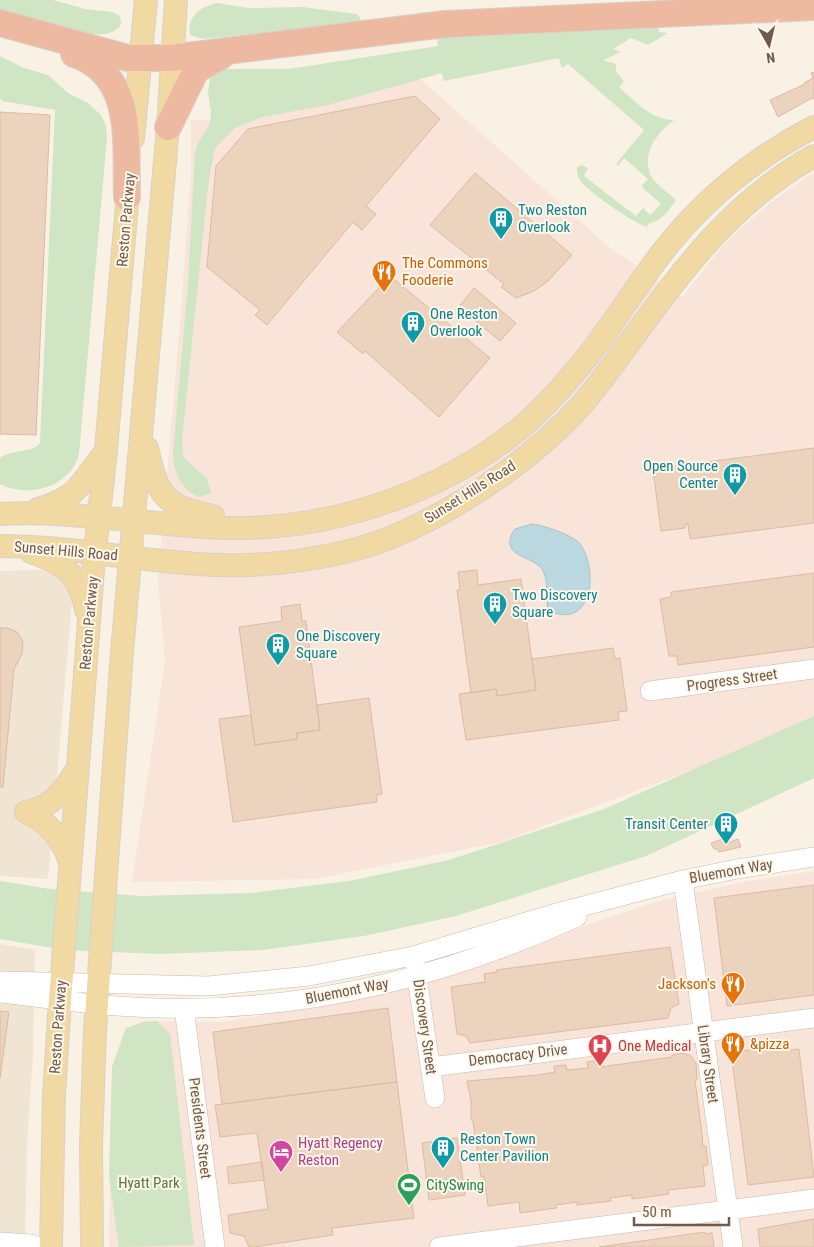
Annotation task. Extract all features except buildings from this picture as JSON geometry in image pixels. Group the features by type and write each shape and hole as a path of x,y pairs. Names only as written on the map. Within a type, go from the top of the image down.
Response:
{"highway":[{"path":"0,24 113,55 142,59 171,58 445,24 814,7"},
{"path":"0,29 88,59 110,77 117,89 123,110 127,197"},
{"path":"168,127 196,70 233,50"}],"main road":[{"path":"92,1247 91,1144 98,993 122,652 132,556 168,127 176,0"},
{"name":"Reston Parkway","path":"51,1247 54,1095 88,626 146,9"},
{"name":"Sunset Hills Road","path":"0,514 24,513 230,528 265,526 331,517 378,504 450,475 497,446 526,423 572,376 664,250 718,192 767,155 814,127"},
{"name":"Sunset Hills Road","path":"8,546 94,552 219,565 253,565 332,554 391,538 491,483 527,456 580,407 697,253 720,227 778,179 814,156"},
{"path":"143,427 158,488 172,503 193,512 265,526"},
{"path":"24,513 67,499 79,487 106,450"},
{"path":"8,546 62,565 76,579 84,601 88,626"},
{"path":"70,869 64,846 57,834 26,812 46,806 60,796 78,767"}],"street":[{"name":"Progress Street","path":"650,691 814,669"},
{"name":"Bluemont Way","path":"61,991 98,993 250,983 309,976 413,956 553,914 683,880 814,857"},
{"name":"Library Street","path":"683,880 733,1247"},
{"name":"Bluemont Way","path":"98,993 184,1008 240,1007 318,999 418,976 555,927 620,898"},
{"name":"Discovery Street","path":"413,956 418,976 435,1098"},
{"path":"0,981 61,991"},
{"path":"0,993 61,991"},
{"name":"Presidents Street","path":"184,1008 215,1247"},
{"name":"Democracy Drive","path":"431,1067 814,1018"},
{"path":"439,1247 814,1199"},
{"path":"0,1242 31,1244 39,1247"}],"shaded area":[{"path":"417,76 609,247 682,297 726,242 771,202 814,172 814,724 501,842 315,879 132,882 165,661 158,580 191,174 191,120 207,120"},
{"path":"44,570 63,576 73,590 48,879 0,876 0,571"},
{"path":"814,871 814,1247 109,1247 112,1067 126,1028 144,1021 225,1022 386,992 655,902 747,881"},
{"path":"0,944 35,950 33,1055 27,1142 25,1247 0,1247"}],"green space":[{"path":"0,0 53,0 85,9 112,12 120,16 121,24 113,31 100,34 65,30 0,11"},
{"path":"218,3 248,8 303,7 357,14 361,19 359,22 342,25 203,39 190,35 193,17 201,9"},
{"path":"659,28 659,32 668,33 648,45 631,38 613,49 621,52 603,60 616,64 616,71 624,82 619,87 637,104 658,117 674,120 652,144 649,152 648,168 651,176 659,186 676,200 664,215 649,223 647,227 624,215 589,190 580,181 577,170 577,167 582,165 588,168 584,176 636,216 643,208 650,215 661,204 643,188 642,185 648,179 624,158 618,166 616,164 644,130 568,64 562,68 559,58 444,81 442,73 328,105 262,117 235,128 215,148 208,186 182,440 183,457 207,479 211,493 200,497 188,490 177,473 173,453 188,284 195,153 198,143 210,124 211,112 208,93 210,78 223,69 288,69 438,46 437,38 500,32"},
{"path":"0,56 24,68 48,75 68,93 88,103 101,115 106,125 107,138 79,454 67,475 58,482 35,490 11,488 0,484 0,458 10,453 33,448 40,443 55,110 2,101 0,98"},
{"path":"814,716 814,778 646,856 456,916 364,936 263,950 160,954 65,950 0,939 0,881 50,889 141,896 250,893 349,881 449,860 604,809"},
{"name":"Hyatt Park","path":"157,1021 170,1034 194,1245 119,1247 109,1177 112,1067 126,1028 144,1022"}],"water":[{"path":"532,524 565,534 581,545 586,556 590,582 588,595 583,605 575,612 564,615 549,611 546,579 542,569 518,554 510,545 510,538 515,529"}],"place":[{"name":"Two Reston Overlook","path":"501,240"},
{"name":"The Commons Fooderie","path":"384,293"},
{"name":"One Reston Overlook","path":"413,344"},
{"name":"Open Source Center","path":"735,496"},
{"name":"Two Discovery Square","path":"495,625"},
{"name":"One Discovery Square","path":"278,666"},
{"name":"Transit Center","path":"726,845"},
{"name":"Jackson's","path":"733,1005"},
{"name":"&pizza","path":"733,1065"},
{"name":"One Medical","path":"600,1067"},
{"name":"Reston Town Center Pavilion","path":"443,1169"},
{"name":"Hyatt Regency Reston","path":"281,1173"},
{"name":"CitySwing","path":"409,1206"}]}
